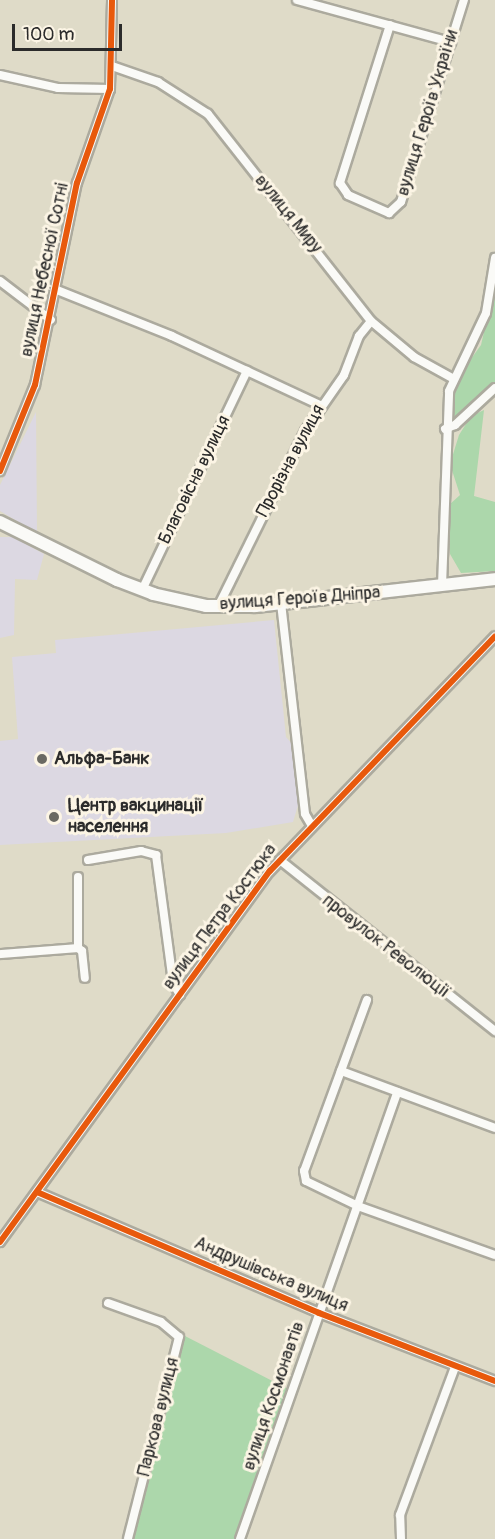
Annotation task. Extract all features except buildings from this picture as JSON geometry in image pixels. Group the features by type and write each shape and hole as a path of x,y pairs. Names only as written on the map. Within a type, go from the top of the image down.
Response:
{"main road":[{"name":"вулиця Героїв Дніпра","path":"0,522 6,530 142,590 218,607 281,603 495,579"}],"street":[{"name":"вулиця Небесної Сотні","path":"0,471 29,405 51,320 77,183 110,88 112,0"},
{"path":"297,0 451,42"},
{"name":"вулиця Героїв України","path":"390,26 340,183 348,195 382,211 392,212 401,202 464,0"},
{"name":"вулиця Миру","path":"112,66 172,90 213,119 371,321 414,357 452,378"},
{"path":"0,75 58,88 110,88"},
{"path":"442,586 445,429 452,378 486,314 495,258"},
{"path":"0,281 51,320"},
{"path":"57,290 248,370 320,405"},
{"name":"Прорізна вулиця","path":"218,607 320,405 344,375 359,336 371,321"},
{"name":"Благовісна вулиця","path":"142,590 248,370"},
{"path":"445,429 455,425 495,388"},
{"path":"281,603 305,814 312,826"},
{"name":"вулиця Петра Костюка","path":"0,1242 280,860 494,639"},
{"path":"88,860 141,851 156,855 173,983 180,995"},
{"name":"провулок Революції","path":"280,860 495,1031"},
{"path":"78,877 78,948 83,954 85,978"},
{"path":"0,954 78,948"},
{"path":"366,1000 304,1171 306,1181 358,1206 495,1256"},
{"path":"341,1071 495,1128"},
{"name":"вулиця Космонавтів","path":"240,1539 397,1092"},
{"name":"Андрушівська вулиця","path":"37,1192 319,1313 495,1381"},
{"name":"Паркова вулиця","path":"108,1303 161,1322 179,1338 128,1539"},
{"path":"401,1539 400,1515 455,1367"}],"shaded area":[{"path":"36,412 37,533 0,511 0,485"},
{"path":"0,537 13,537 44,554 37,580 15,579 14,635 0,638"},
{"path":"274,620 286,737 295,747 299,802 293,822 226,833 0,845 0,741 18,739 12,657 56,653 55,640"}],"green space":[{"path":"495,284 495,384 455,422 451,416 458,377 481,345"},
{"path":"484,410 474,496 495,502 495,571 461,573 450,554 449,505 460,495 450,464 459,435 471,416"},
{"path":"185,1336 288,1389 235,1539 133,1539"}],"cycle path":[{"path":"0,471 35,385 77,183 110,89 112,0"},
{"path":"0,1242 270,871 495,636"},
{"path":"37,1192 319,1313 495,1381"}],"place":[{"name":"Альфа-Банк","path":"42,759"},
{"name":"Центр вакцинації населення","path":"54,817"}]}
